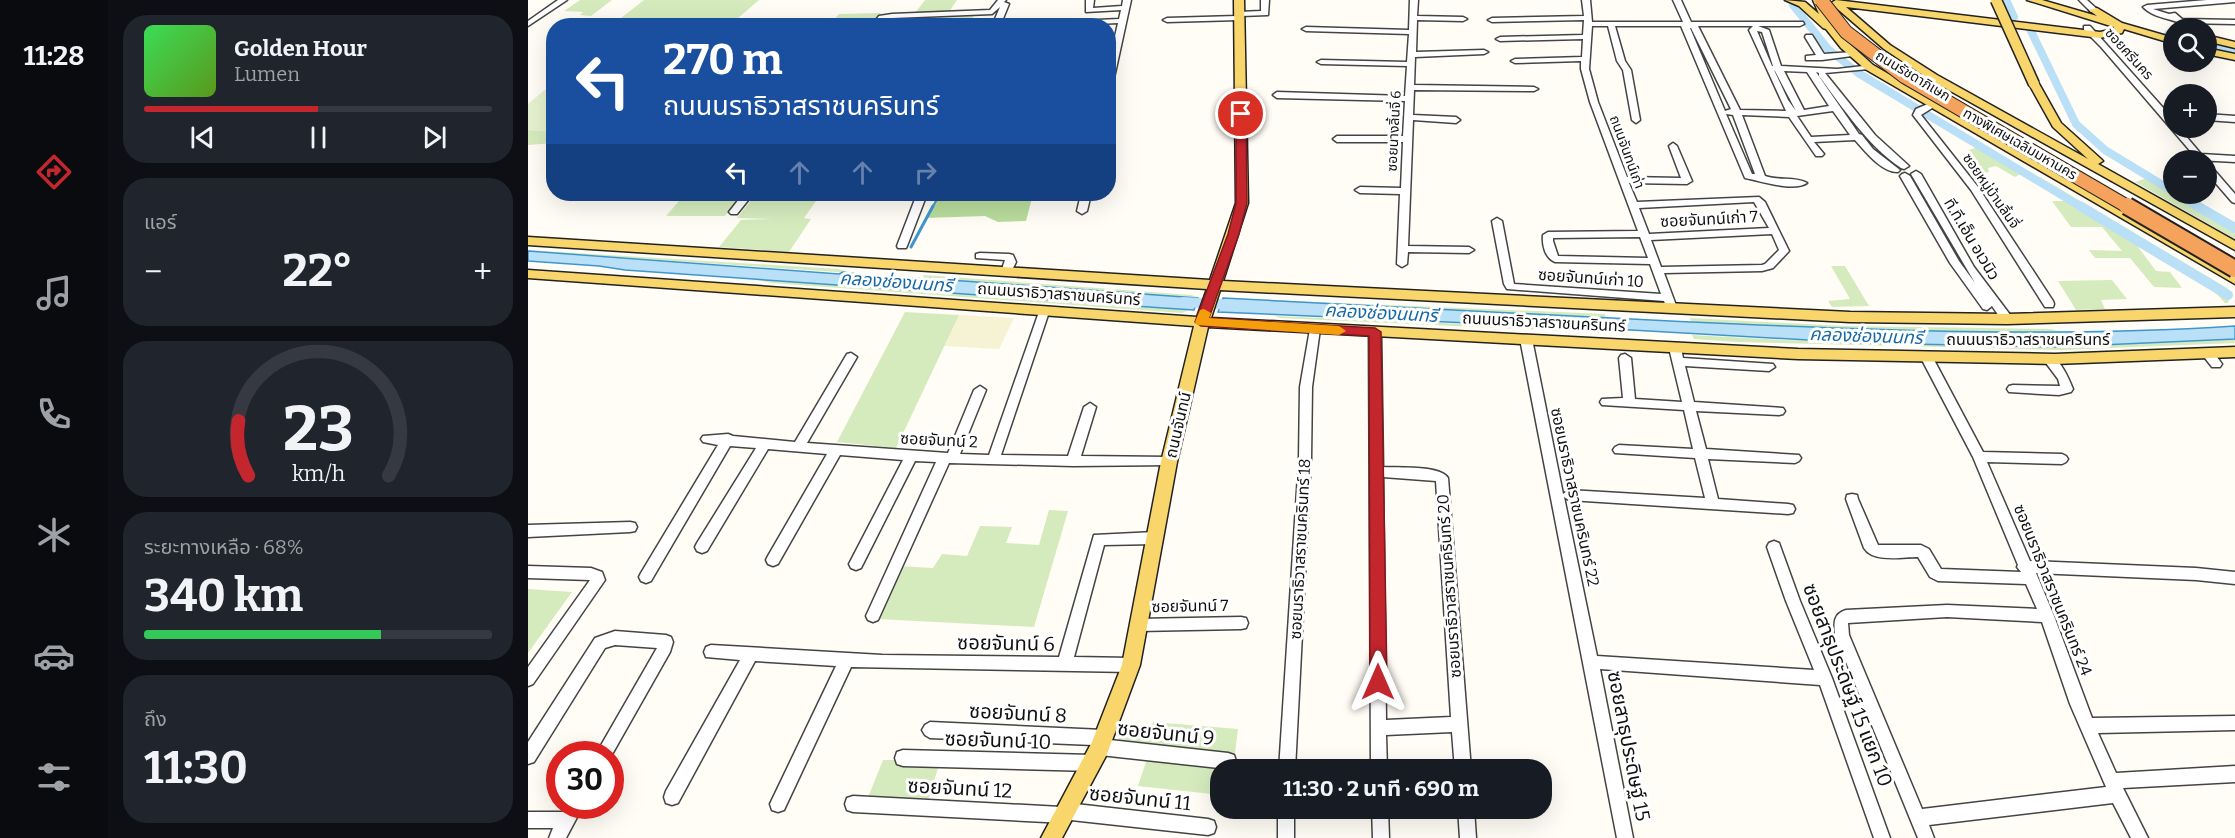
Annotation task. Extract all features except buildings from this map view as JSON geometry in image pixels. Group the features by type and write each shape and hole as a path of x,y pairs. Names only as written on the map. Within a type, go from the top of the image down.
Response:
{"highway":[{"name":"ทางพิเศษเฉลิมมหานคร","path":"1818,0 1846,32 1905,76 2235,269"},
{"name":"ทางพิเศษเฉลิมมหานคร","path":"1834,1 1845,20 1858,33 1913,73 2235,259"}],"main road":[{"name":"ถนนจันทน์","path":"1051,838 1092,764 1131,665 1169,462 1203,318 1233,234 1243,192 1239,0"},
{"path":"1790,0 1802,4 1830,30"},
{"path":"1818,0 2071,29 2163,44"},
{"name":"ถนนรัชดาภิเษก","path":"1818,0 1830,30 1846,55 1859,68 1925,108 2235,280"},
{"path":"1996,0 2034,84 2057,125 2079,147 2149,198"},
{"path":"2022,0 2080,15"},
{"path":"2032,0 2163,38"},
{"path":"2058,0 2163,28"},
{"name":"ถนนรัชดาภิเษก","path":"1834,1 1887,47 1966,95 2235,246"},
{"path":"1848,13 1866,6"},
{"path":"2093,32 2119,31 2116,25 2094,10"},
{"path":"2066,13 2080,21 2071,29"},
{"path":"2093,32 2136,21"},
{"path":"2217,41 2235,45"},
{"path":"2217,53 2235,57"},
{"path":"1925,108 1966,95"},
{"name":"ถนนนราธิวาสราชนครินทร์","path":"528,241 1006,272 1214,289 1511,293 1850,317 2002,319 2235,312"},
{"name":"ถนนนราธิวาสราชนครินทร์","path":"528,274 1044,312 1203,318 1315,329 1526,339 1677,355 2211,359 2235,352"}],"street":[{"path":"528,24 563,0"},
{"path":"882,18 987,13 996,10 1004,0"},
{"path":"998,18 1004,0"},
{"path":"1090,0 1089,10 1126,4 1116,51"},
{"path":"1167,20 1265,13 1265,0"},
{"name":"ซอยนางลิ้นจี่ 6","path":"1402,264 1414,0"},
{"name":"ถนนจันทน์เก่า","path":"1586,0 1588,21 1585,69 1594,102 1670,303"},
{"path":"1677,0 1748,176 1772,182 1802,183"},
{"path":"2083,0 2094,10"},
{"path":"2166,18 2152,12 2147,7 2228,1"},
{"path":"2202,3 2235,22"},
{"path":"2163,7 2173,18"},
{"path":"1413,18 1463,19"},
{"path":"1492,20 1588,21 1611,25 1800,24"},
{"path":"1116,21 1122,21"},
{"path":"2217,22 2235,22"},
{"path":"1611,25 1621,61 1628,70 1636,120"},
{"path":"1689,26 1717,71 1737,113 1761,178"},
{"path":"1306,29 1412,32"},
{"name":"ซอยศรีนคร","path":"2093,32 2163,108"},
{"path":"1500,39 1587,37"},
{"path":"1809,37 1825,58"},
{"path":"1321,62 1411,60 1484,52"},
{"path":"1809,58 1846,55"},
{"path":"1515,61 1586,59"},
{"path":"1773,68 1816,72 1859,68"},
{"path":"1773,68 1800,111"},
{"path":"1773,68 1790,114 1819,154"},
{"path":"1704,71 1717,71"},
{"name":"ที.ที.เอ็น อเวนิว","path":"1816,72 1835,108 1872,153 1905,171"},
{"name":"ที.ที.เอ็น อเวนิว","path":"1816,72 1905,171 1955,263 2002,319"},
{"path":"1410,87 1534,89"},
{"path":"1277,95 1409,99"},
{"path":"1722,112 1790,114 1835,108"},
{"name":"ซอยหมู่บ้านลิ้นจี่","path":"1925,108 1917,113 1918,117 1975,189 2049,304"},
{"path":"1408,117 1456,120"},
{"path":"2217,118 2235,119"},
{"path":"1732,135 1746,135"},
{"path":"1808,140 1859,137"},
{"name":"ซอยศรีนคร","path":"2183,138 2193,150"},
{"path":"1337,139 1407,139"},
{"path":"1622,180 1687,182 1674,146"},
{"path":"1741,157 1754,157"},
{"path":"2217,158 2235,159"},
{"path":"2217,179 2235,200"},
{"path":"1360,190 1405,191"},
{"path":"1632,205 1756,199 1760,202 1784,251 1769,266 1656,265"},
{"path":"734,212 743,201"},
{"path":"902,246 919,201"},
{"path":"1082,211 1084,201"},
{"path":"1497,221 1511,293"},
{"name":"ซอยจันทน์เก่า 7","path":"1656,265 1555,259 1548,235 1645,236 1775,231"},
{"path":"1402,249 1469,250"},
{"path":"980,256 1009,257 1011,262 1006,272"},
{"path":"993,460 1044,312"},
{"name":"ซอยนราธิวาสราชนครินทร์ 18","path":"1288,759 1305,459 1306,387 1315,329"},
{"path":"1375,332 1379,759"},
{"name":"ซอยนราธิวาสราชนครินทร์ 22","path":"1526,339 1567,551 1592,662"},
{"path":"1713,505 1677,355 1769,367"},
{"path":"798,447 851,357"},
{"path":"1625,358 1629,403"},
{"name":"ซอยนราธิวาสราชนครินทร์ 24","path":"1927,358 1980,457 2047,616 2114,788 2140,838"},
{"path":"2013,389 2059,391 2067,389 2063,378 2049,359"},
{"path":"873,616 980,390"},
{"path":"1606,402 1779,411"},
{"path":"1073,461 1090,406"},
{"name":"ซอยจันทน์ 2","path":"707,439 911,456 993,460 1169,462"},
{"path":"646,577 728,440"},
{"path":"702,547 765,443"},
{"path":"773,560 836,450"},
{"path":"1618,450 1795,458"},
{"path":"856,564 911,456"},
{"path":"1980,457 2062,459"},
{"name":"ซอยนราธิวาสราชนครินทร์ 20","path":"1377,472 1437,475 1442,478 1462,759"},
{"path":"1569,495 1788,509"},
{"path":"1852,499 1871,548 1875,551 1921,551 1926,554 1933,572 1938,575 2185,574 2235,578"},
{"path":"528,531 630,527"},
{"path":"1065,664 1099,539 1155,538"},
{"name":"ซอยสาธุประดิษฐ์ 15 แยก 10","path":"1774,547 1793,601 1825,678 1882,838"},
{"path":"528,572 591,574 597,576 598,580 528,679"},
{"path":"1926,838 1842,635 1840,627 1842,619 1846,616 1947,611 2047,616"},
{"name":"ซอยจันทน์ 7","path":"1138,625 1241,623"},
{"path":"528,756 600,643 615,638 666,642 611,741"},
{"name":"ซอยจันทน์ 6","path":"711,652 882,662 1131,665"},
{"path":"672,797 751,655"},
{"path":"778,804 847,659"},
{"path":"1592,662 1825,678"},
{"name":"ซอยสาธุประดิษฐ์ 15","path":"1592,662 1625,838"},
{"path":"2088,726 2235,723"},
{"path":"1378,728 1459,724"},
{"name":"ซอยจันทน์ 8","path":"930,730 1101,743"},
{"name":"ซอยจันทน์ 9","path":"1101,743 1214,759"},
{"name":"ซอยจันทน์ 10","path":"903,758 1092,764"},
{"path":"1918,818 2114,788 2235,774"},
{"name":"ซอยจันทน์ 12","path":"854,804 1066,813"},
{"name":"ซอยจันทน์ 11","path":"1066,813 1208,827"},
{"path":"528,820 546,817"},
{"path":"557,838 568,819"},
{"path":"1286,819 1286,838"},
{"path":"1380,819 1381,838"},
{"path":"1467,819 1468,838"}],"shaded area":[{"path":"959,315 1014,318 999,349 944,346"}],"green space":[{"path":"580,0 612,0 591,16 580,15 583,12 564,11"},
{"path":"644,0 759,0 738,18 621,18"},
{"path":"925,0 957,0 949,12 915,13"},
{"path":"881,13 877,18 835,18 839,14"},
{"path":"974,15 972,18 890,18"},
{"path":"546,89 546,131 528,130 528,104"},
{"path":"1924,110 2027,171 2015,177 1996,166 1988,168 1989,172 1984,173 1967,151 1977,147 1921,112"},
{"path":"528,130 546,131 546,144 528,145"},
{"path":"2040,177 2227,288 2231,294 2228,303 2225,303 2212,289 2133,240 2156,271 2170,272 2182,288 2154,287 2130,258 2095,258 2089,250 2122,251 2102,227 2071,227 2052,201 2070,201 2035,180"},
{"path":"2147,178 2163,187 2163,198 2135,182"},
{"path":"679,201 737,201 725,216 666,216"},
{"path":"750,201 816,201 804,218 811,219 789,252 719,247 741,220 774,219 737,218"},
{"path":"935,201 1031,201 1026,221 998,222 985,216 925,218"},
{"path":"2174,204 2192,204 2235,229 2235,239"},
{"path":"528,251 838,269 852,273"},
{"path":"1831,266 1845,266 1869,306 1832,307 1828,301 1850,299"},
{"path":"924,275 1191,295 1198,297 922,278"},
{"path":"742,277 1189,310 1182,313 772,283"},
{"path":"2112,280 2127,299 2101,300 2105,309 2076,310 2058,281"},
{"path":"1223,298 1605,314 1606,318"},
{"path":"905,312 959,315 896,448 837,442"},
{"path":"1275,316 1608,330 1609,333 1280,318"},
{"path":"1690,318 1845,326 2051,329 2063,332 1970,333 1830,329 1691,322"},
{"path":"1692,335 1785,340 2056,347 2235,339 2235,343 2061,350 1737,342 1694,339"},
{"path":"1049,510 1068,511 1034,627 877,619 899,566 933,568 942,554 967,556 980,526 1012,527 1006,543 1039,545"},
{"path":"528,589 572,592 528,653"},
{"path":"1153,722 1238,729 1234,759 1210,759 1210,794 1138,786 1150,750 1116,745 1123,728 1150,731"},
{"path":"883,760 907,760 905,767 938,768 928,801 867,800"}],"water":[{"path":"528,251 839,274 843,272 886,278 922,278 1198,298 1194,310 1163,308 625,270 528,261"},
{"path":"1223,298 1894,330 2099,332 2235,326 2235,339 2056,347 1860,343 1631,330 1218,312"}],"waterway":[{"path":"2006,0 2014,17"},
{"path":"1793,5 1828,49 1858,73 2083,208"},
{"path":"2030,29 2076,124 2105,150 2163,185"},
{"path":"2217,47 2235,51"},
{"path":"932,208 936,201"},
{"path":"2193,204 2200,208"},
{"path":"911,247 933,206"},
{"path":"2080,206 2228,295"},
{"path":"2197,206 2235,228"},
{"name":"คลองช่องนนทรี","path":"1183,302 1234,305"}],"slow traffic":[{"path":"1204,313 1201,322 1339,331"}],"route":[{"path":"1241,114 1242,203 1201,322 1375,332 1378,682"}]}
